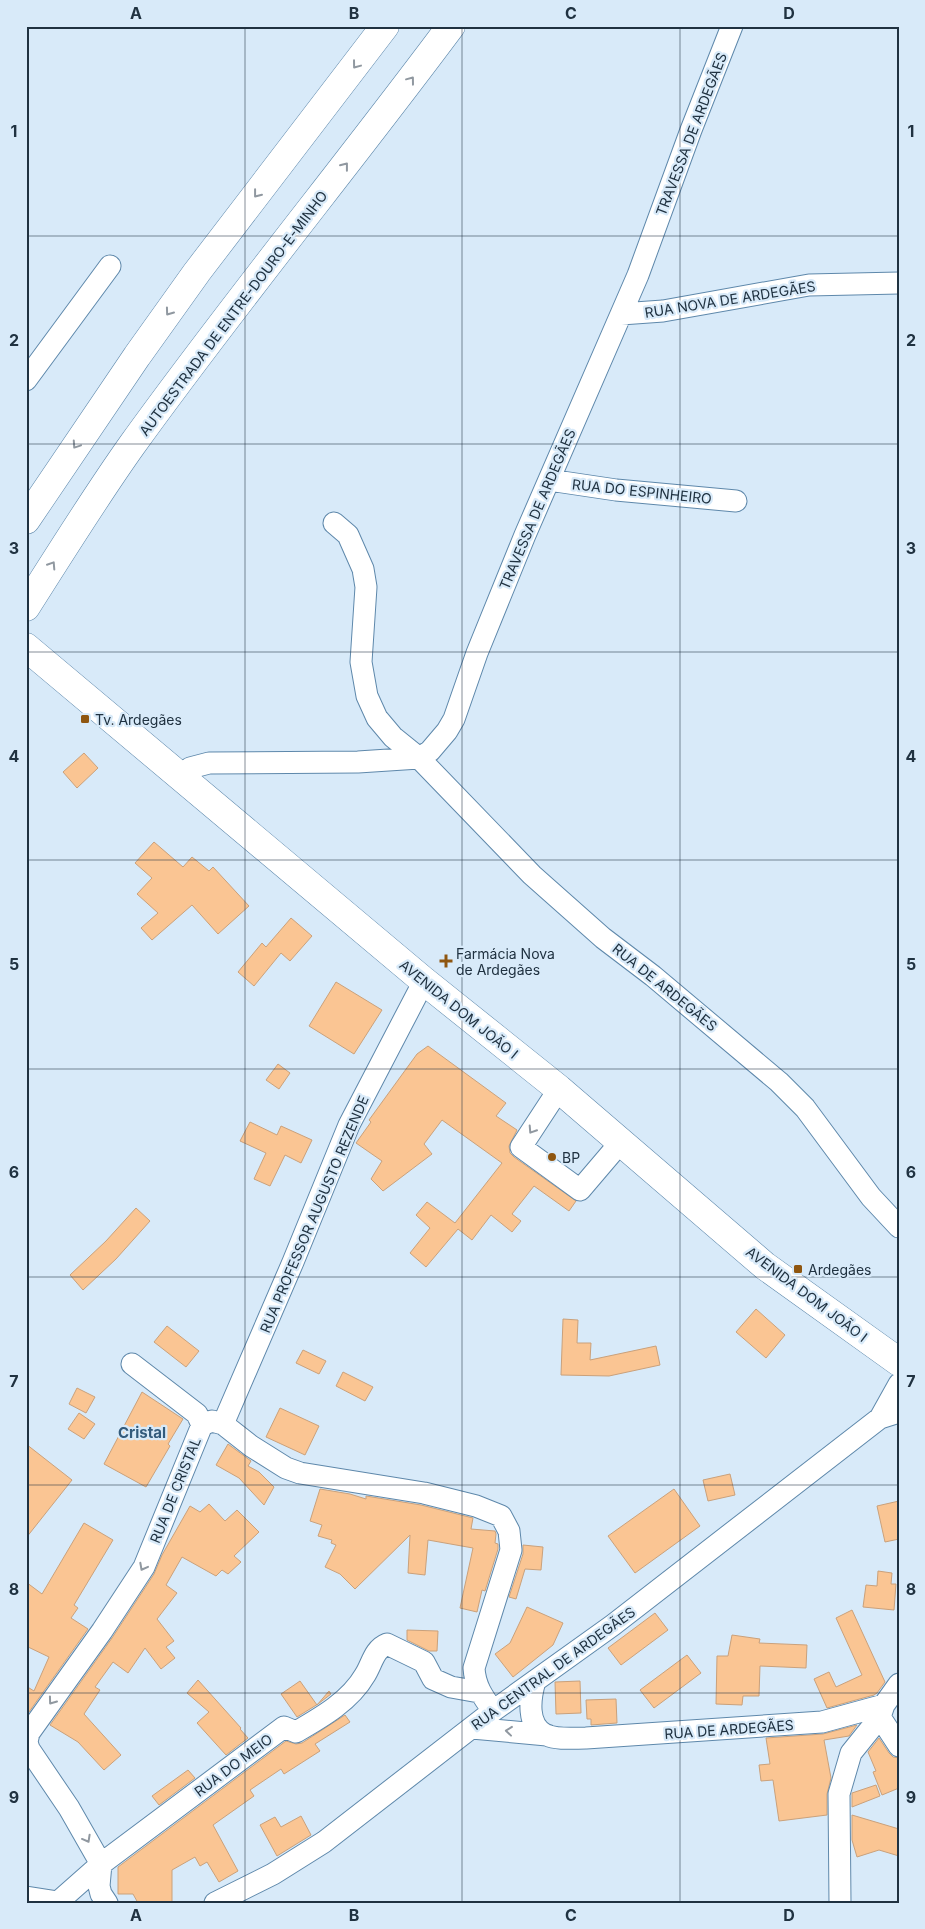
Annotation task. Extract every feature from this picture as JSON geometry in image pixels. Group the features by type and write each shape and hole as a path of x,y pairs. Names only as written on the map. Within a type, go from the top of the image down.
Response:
{"main road":[{"path":"26,520 99,411 197,272 385,26"},
{"name":"AUTOESTRADA DE ENTRE-DOURO-E-MINHO","path":"26,606 132,446 451,26"},
{"name":"AVENIDA DOM JOÃO I","path":"26,647 424,981 559,1089 765,1266 899,1362"}],"street":[{"name":"TRAVESSA DE ARDEGÃES","path":"419,758 430,751 454,720 481,644 549,480 638,275 691,130 732,26"},
{"path":"26,380 110,266"},
{"name":"RUA NOVA DE ARDEGÃES","path":"621,314 663,311 809,286 899,283"},
{"name":"RUA DO ESPINHEIRO","path":"549,480 616,490 736,501"},
{"name":"RUA DE ARDEGÃES","path":"334,523 348,535 363,569 366,587 361,662 367,696 378,718 393,736 419,758 532,876 603,938 653,976 779,1082 805,1108 871,1197 899,1227"},
{"path":"182,776 190,768 209,764 358,762 419,758"},
{"name":"RUA PROFESSOR AUGUSTO REZENDE","path":"223,1424 289,1271 349,1124 424,981"},
{"path":"559,1089 522,1147 580,1190 620,1142"},
{"path":"132,1364 197,1414 202,1425"},
{"name":"RUA CENTRAL DE ARDEGÃES","path":"215,1903 273,1874 324,1842 493,1711 613,1625 889,1415 899,1384"},
{"name":"RUA DE CRISTAL","path":"101,1864 69,1808 28,1749 29,1733 102,1631 144,1567 202,1425 212,1421 223,1424"},
{"path":"223,1424 250,1446 286,1468 300,1473 424,1493 476,1506 501,1516 509,1531 511,1550 474,1668 474,1679 479,1692 493,1711"},
{"name":"RUA DO MEIO","path":"26,1896 58,1902 101,1864 284,1727 296,1732 327,1714 357,1686 365,1675 378,1649 387,1644 424,1662 433,1679 451,1687 479,1692"},
{"path":"535,1681 530,1706 542,1731"},
{"path":"840,1903 839,1794 851,1753 899,1684"},
{"path":"882,1711 899,1746"},
{"name":"RUA DE ARDEGÃES","path":"472,1728 542,1731 559,1738 586,1738 822,1722 882,1711"},
{"path":"101,1864 99,1886 101,1894 107,1903"}],"building":[{"path":"84,753 98,768 77,788 63,772"},
{"path":"154,842 183,867 192,857 209,871 213,867 249,906 218,934 192,905 152,940 141,928 158,913 137,894 152,878 135,863"},
{"path":"291,918 312,936 290,961 281,953 254,986 238,972 262,943 266,947"},
{"path":"336,982 382,1010 354,1054 309,1026"},
{"path":"428,1046 506,1103 496,1116 517,1130 509,1146 510,1153 576,1201 569,1211 534,1186 512,1214 521,1221 512,1232 491,1215 472,1240 458,1229 426,1267 410,1253 430,1228 416,1215 427,1202 455,1223 502,1163 442,1120 424,1144 432,1154 383,1191 371,1179 382,1161 356,1143 371,1122 369,1120 417,1054"},
{"path":"278,1064 290,1073 279,1089 266,1080"},
{"path":"250,1122 277,1135 281,1126 312,1140 301,1163 285,1155 270,1186 254,1179 266,1153 240,1141"},
{"path":"136,1208 150,1221 116,1259 83,1290 70,1275 106,1241"},
{"path":"756,1309 785,1335 766,1358 736,1332"},
{"path":"563,1319 578,1320 577,1343 591,1343 590,1360 656,1346 660,1365 609,1376 561,1375"},
{"path":"167,1326 199,1351 186,1367 154,1342"},
{"path":"303,1350 326,1361 319,1374 296,1363"},
{"path":"343,1372 373,1387 365,1401 336,1386"},
{"path":"77,1388 95,1397 86,1413 69,1404"},
{"path":"142,1392 183,1419 146,1487 104,1464"},
{"path":"280,1408 319,1426 305,1455 266,1437"},
{"path":"79,1413 95,1424 84,1439 68,1429"},
{"path":"26,1444 72,1480 26,1538"},
{"path":"228,1444 251,1461 248,1466 259,1472 274,1487 264,1505 239,1478 216,1465"},
{"path":"730,1474 735,1495 708,1501 703,1480"},
{"path":"320,1489 366,1499 366,1496 421,1505 473,1518 471,1529 495,1531 495,1543 498,1544 498,1549 485,1591 482,1590 477,1612 460,1608 473,1548 428,1540 425,1575 408,1573 410,1535 355,1589 340,1574 325,1567 336,1545 331,1543 332,1540 318,1536 322,1525 310,1521"},
{"path":"674,1489 700,1526 635,1573 608,1536"},
{"path":"899,1501 899,1539 885,1542 877,1506"},
{"path":"209,1504 225,1521 237,1510 259,1532 234,1556 241,1562 228,1574 222,1570 216,1576 182,1557 166,1585 177,1593 157,1619 174,1641 166,1647 175,1658 161,1669 145,1648 128,1673 113,1662 95,1687 100,1690 84,1714 121,1755 104,1770 78,1742 50,1725 112,1638 154,1574 162,1555 190,1506 200,1512"},
{"path":"84,1523 113,1540 74,1605 78,1608 71,1618 88,1629 29,1712 26,1710 26,1686 34,1691 49,1657 26,1646 26,1582 42,1594"},
{"path":"523,1545 543,1547 541,1570 525,1569 516,1599 509,1597 523,1554"},
{"path":"878,1571 892,1573 891,1584 896,1584 894,1610 863,1607 866,1585 877,1586"},
{"path":"527,1607 563,1623 553,1645 513,1677 495,1654 510,1643"},
{"path":"852,1610 885,1682 874,1695 827,1708 814,1679 829,1672 836,1687 862,1675 836,1618"},
{"path":"655,1613 668,1630 621,1665 608,1648"},
{"path":"407,1630 438,1631 437,1651 429,1651 407,1640"},
{"path":"732,1635 760,1639 759,1643 807,1645 806,1668 760,1666 759,1696 743,1696 742,1705 716,1704 717,1656 728,1656"},
{"path":"687,1655 701,1673 654,1708 640,1690"},
{"path":"198,1680 248,1738 226,1755 197,1723 209,1712 187,1693"},
{"path":"300,1681 317,1705 297,1717 281,1694"},
{"path":"580,1681 581,1713 556,1714 555,1682"},
{"path":"329,1691 331,1694 318,1704"},
{"path":"616,1699 617,1723 591,1725 591,1719 587,1719 586,1700"},
{"path":"345,1715 350,1722 315,1744 320,1751 284,1774 281,1769 250,1790 254,1796 213,1825 238,1871 219,1882 207,1862 200,1866 195,1857 172,1870 172,1903 138,1903 133,1894 118,1894 118,1867 286,1741 296,1744 302,1743"},
{"path":"857,1725 849,1736 824,1740 831,1778 827,1794 827,1815 779,1821 773,1780 761,1781 759,1765 770,1764 766,1738 823,1734"},
{"path":"879,1738 893,1757 899,1758 899,1788 882,1795 873,1772 876,1771 868,1752"},
{"path":"188,1770 195,1778 159,1805 152,1796"},
{"path":"876,1785 880,1796 852,1807 852,1793"},
{"path":"852,1815 899,1829 899,1856 879,1850 857,1857 852,1840"},
{"path":"301,1816 311,1835 277,1856 260,1825 275,1817 281,1827"}],"place":[{"name":"Tv. Ardegães","path":"85,719"},
{"name":"Farmácia Nova de Ardegães","path":"446,961"},
{"name":"BP","path":"552,1157"},
{"name":"Ardegães","path":"798,1269"}],"district":[{"name":"Cristal","path":"142,1432"}]}
